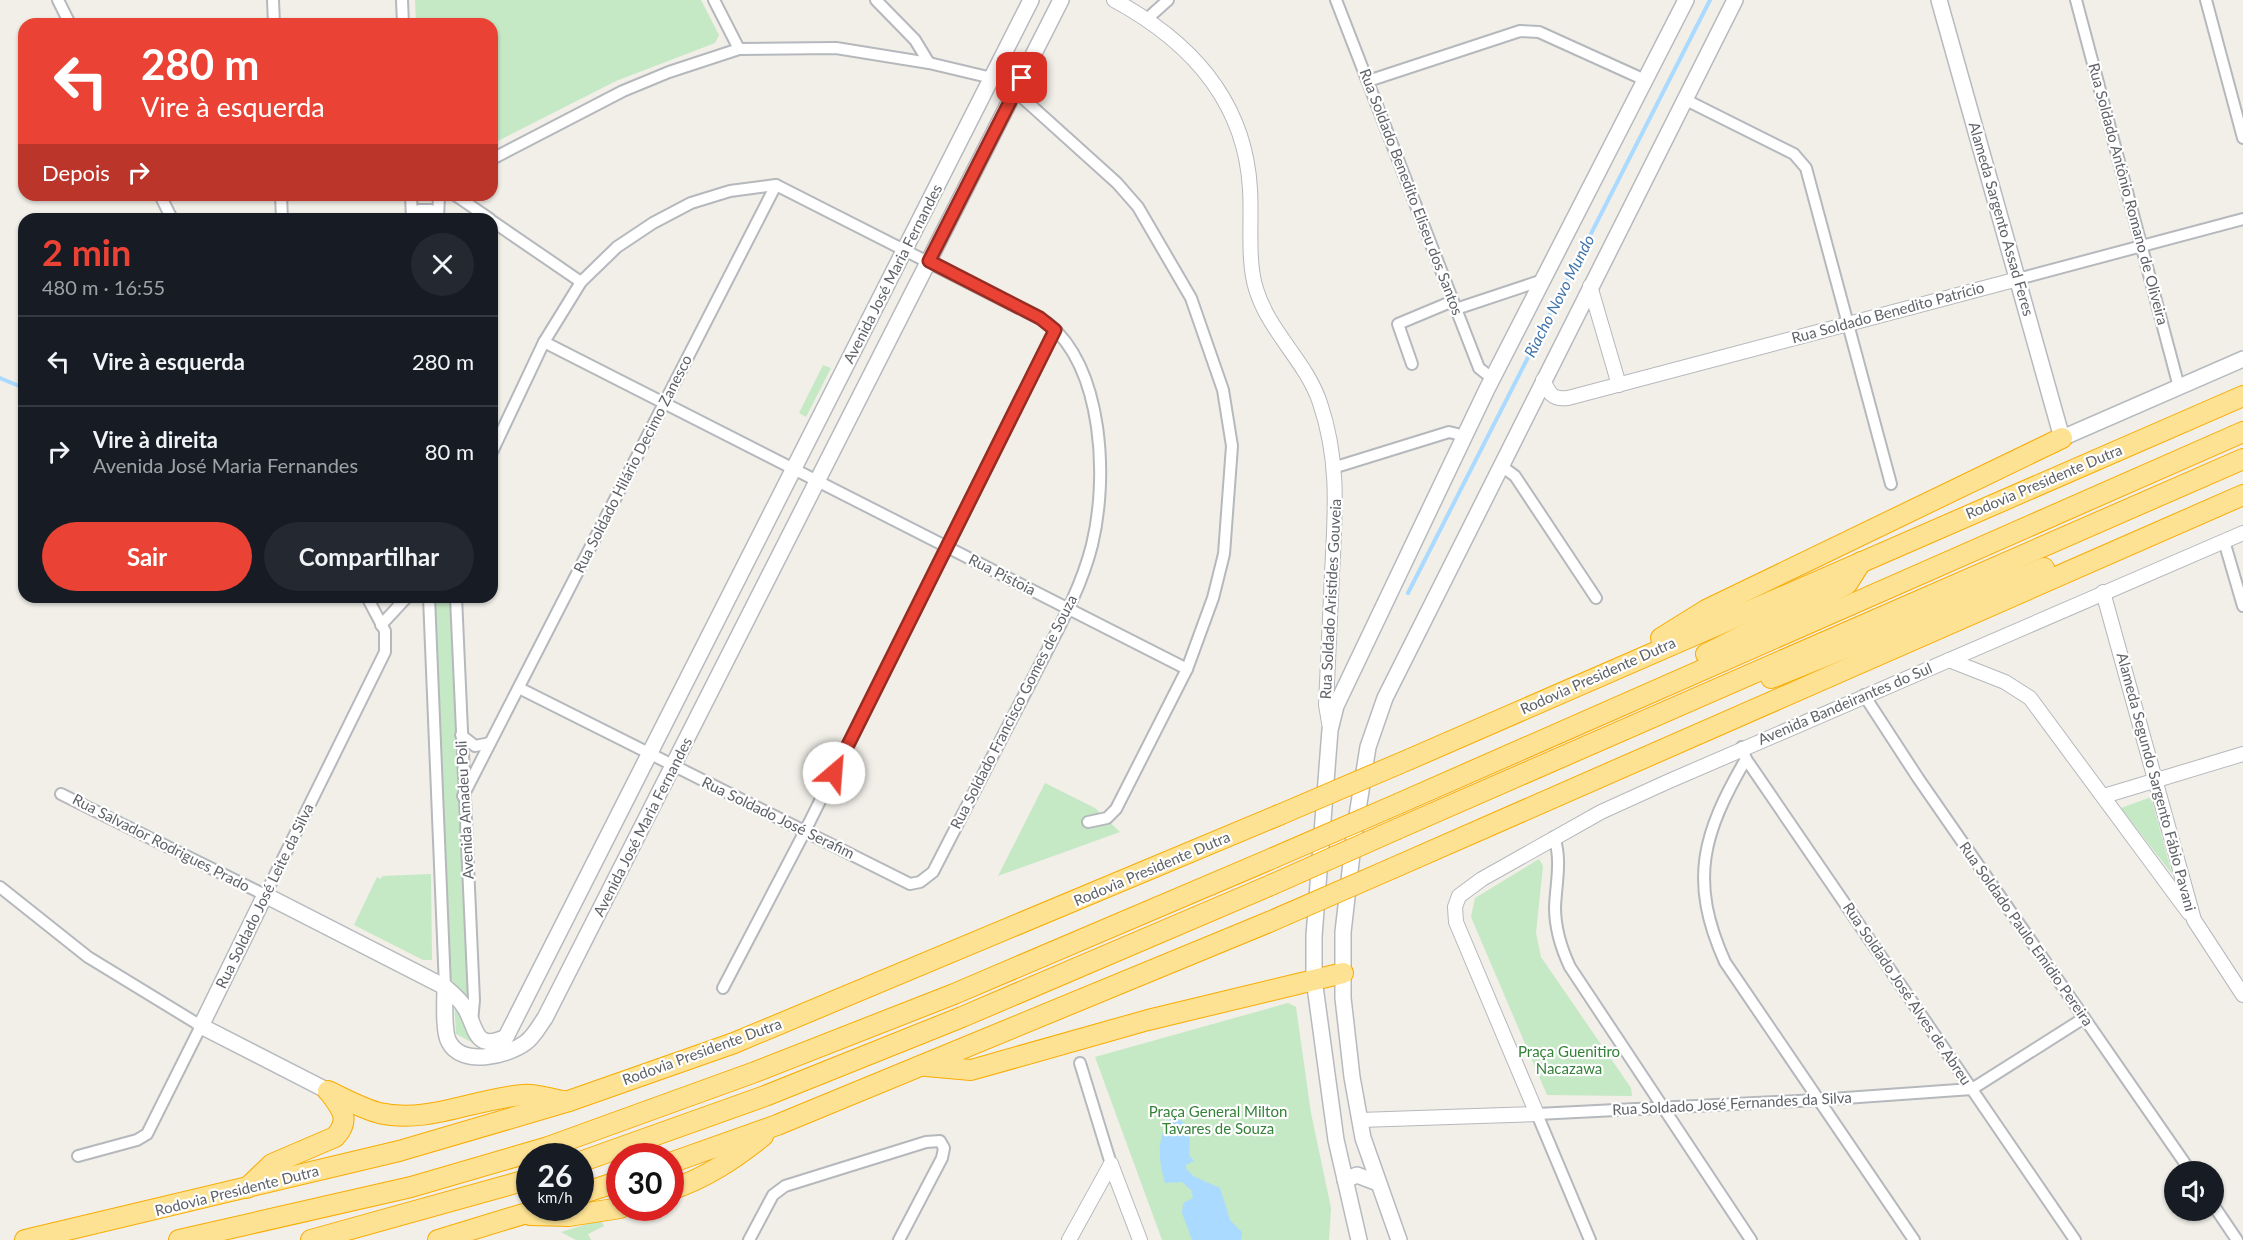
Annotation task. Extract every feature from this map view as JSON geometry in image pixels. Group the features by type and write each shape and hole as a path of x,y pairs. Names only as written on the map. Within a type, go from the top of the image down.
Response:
{"highway":[{"name":"Rodovia Presidente Dutra","path":"25,1240 399,1151 566,1102 734,1043 1410,759 2243,396"},
{"path":"178,1240 411,1186 548,1147 755,1072 954,994 1273,858 2243,432"},
{"path":"1642,657 1665,634 1706,610 2062,438"},
{"path":"594,1157 765,1096 951,1021 1271,885 2243,459"},
{"path":"684,1158 777,1125 1269,922 2243,495"},
{"path":"1680,704 1708,703 2129,535 2162,531"},
{"path":"1666,684 1685,664 1847,584 1861,562"},
{"path":"923,1066 971,1070 1148,1020 1343,973"},
{"path":"328,1091 360,1107 381,1113 401,1115 450,1110 524,1094 566,1102"},
{"path":"246,1189 272,1164 335,1137 343,1129 346,1120 343,1110 328,1091"},
{"path":"684,1186 695,1182 731,1161 777,1125"},
{"path":"311,1240 516,1183"},
{"path":"438,1240 516,1217"}],"main road":[{"name":"Avenida José Maria Fernandes","path":"472,1023 475,1033 483,1040 496,1042 506,1037 524,1007 1032,0"},
{"name":"Avenida José Maria Fernandes","path":"445,987 447,1038 454,1049 463,1054 499,1055 513,1049 526,1042 545,1018 1061,0"},
{"path":"1359,1240 1345,1180 1314,979 1314,936 1330,730 1336,706 1492,379 1686,0"},
{"path":"1384,1240 1396,1234 1365,1146 1343,1002 1343,932 1355,828 1368,747 1381,707 1500,465 1735,0"},
{"name":"Alameda Sargento Assad Feres","path":"1939,0 2062,438"},
{"path":"2062,438 2243,359"},
{"name":"Rua Salvador Rodrigues Prado","path":"266,895 445,987 460,1001 472,1023"},
{"name":"Rua Soldado José Leite da Silva","path":"201,1026 266,895"},
{"path":"524,1007 545,1018"},
{"path":"201,1026 328,1091"},
{"path":"1326,1067 1343,1080 1349,1111 1360,1120"},
{"path":"1345,1180 1358,1174 1378,1183"},
{"path":"1350,1240 1356,1224"}],"street":[{"path":"58,0 67,18"},
{"path":"273,0 274,18"},
{"path":"402,0 403,18"},
{"path":"714,0 739,49"},
{"path":"876,0 915,40 929,63"},
{"name":"Rua Soldado Aristides Gouveia","path":"1114,0 1148,18 1212,80 1242,135 1250,187 1255,288 1266,314 1306,369 1314,386 1328,428 1336,467 1326,705 1330,730"},
{"path":"1148,18 1168,0"},
{"name":"Rua Soldado Benedito Eliseu dos Santos","path":"1336,0 1479,368 1492,379"},
{"name":"Rua Soldado Antônio Romano de Oliveira","path":"2076,0 2179,387"},
{"path":"2206,0 2243,138"},
{"path":"1368,81 1520,31 1539,32 1645,80"},
{"path":"498,156 623,91 669,72 739,49 836,48 929,63 992,78 1015,92 1098,164 1138,207 1191,298 1223,390 1232,446 1224,554 1201,637 1116,809 1107,818 1088,822"},
{"path":"1684,99 1794,154 1800,160 1809,177 1891,484"},
{"path":"498,439 544,342 581,282 617,247 653,223 691,203 730,191 776,185"},
{"name":"Rua Soldado Francisco Gomes de Souza","path":"776,185 1040,318 1055,330 1085,375 1094,415 1100,468 1092,545 1069,608 933,872 920,882 910,884"},
{"name":"Rua Soldado Hilário Decimo Zanesco","path":"464,796 776,185"},
{"path":"463,201 481,213"},
{"path":"415,213 418,210 431,210 433,213"},
{"name":"Rua Soldado Benedito Patrício","path":"1543,380 1550,395 1558,399 1619,385 2243,219"},
{"path":"498,225 581,282"},
{"path":"1412,364 1398,324 1543,280"},
{"path":"1590,286 1619,385"},
{"path":"723,988 1055,330"},
{"path":"544,342 818,481"},
{"path":"1336,467 1449,432 1465,436"},
{"path":"1500,465 1515,476 1596,598"},
{"name":"Rua Pistoia","path":"818,481 1187,669"},
{"name":"Avenida Bandeirantes do Sul","path":"1537,1114 1456,921 1455,907 1459,896 1482,879 1601,812 1744,753 1864,695 2243,533"},
{"path":"2224,542 2243,606"},
{"name":"Alameda Segundo Sargento Fábio Pavani","path":"2103,592 2194,921 2243,995"},
{"path":"370,603 381,625 401,603"},
{"name":"Avenida Amadeu Poli","path":"429,603 445,987"},
{"name":"Avenida Amadeu Poli","path":"456,603 474,1000 472,1023"},
{"name":"Rua Soldado José Leite da Silva","path":"266,895 385,651 387,642 381,625"},
{"path":"1948,660 2005,682 2030,698 2194,921"},
{"name":"Rua Soldado José Serafim","path":"519,688 910,884"},
{"name":"Rua Soldado Paulo Emídio Pereira","path":"1864,695 2183,1161"},
{"path":"461,735 475,746 490,743"},
{"path":"1744,753 1704,852 1705,898 1716,942 1725,962 1914,1240"},
{"name":"Rua Soldado José Alves de Abreu","path":"1744,753 2075,1240"},
{"path":"2104,796 2243,754"},
{"name":"Rua Salvador Rodrigues Prado","path":"61,794 266,895"},
{"path":"1554,837 1559,852 1555,910 1564,954 1660,1106 1751,1240"},
{"path":"0,887 88,957 201,1026"},
{"name":"Rua Soldado José Fernandes da Silva","path":"1360,1120 1817,1100 1972,1089 2084,1018"},
{"name":"Rua Soldado José Leite da Silva","path":"78,1156 137,1140 147,1134 201,1026"},
{"path":"1080,1063 1111,1164 1140,1240"},
{"path":"1537,1114 1590,1240"},
{"path":"749,1240 773,1195 785,1186 933,1140 940,1141 944,1148 938,1165 902,1237"},
{"path":"1069,1240 1111,1164"},
{"path":"2224,1221 2237,1240"}],"green space":[{"path":"415,0 701,0 719,35 715,43 616,81 498,141 498,18 416,18"},
{"path":"823,365 831,368 806,417 799,413"},
{"path":"433,603 452,603 469,1000 451,979"},
{"path":"1045,783 1095,808 1120,832 998,876"},
{"path":"2151,797 2172,874 2121,808"},
{"name":"Praça Guenitiro Nacazawa","path":"1539,859 1543,866 1536,933 1541,957 1631,1088 1632,1096 1547,1095 1471,917 1475,898"},
{"path":"431,874 432,960 423,960 354,925 377,877 380,879 383,876"},
{"path":"454,1000 461,1010 473,1043 456,1034"},
{"name":"Praça General Milton Tavares de Souza","path":"1288,1003 1296,1007 1311,1113 1331,1208 1329,1240 1162,1240 1095,1057"},
{"path":"601,1220 604,1226 588,1234 591,1240 576,1240 561,1232"}],"water":[{"path":"1173,1115 1183,1123 1188,1132 1189,1155 1194,1161 1186,1165 1186,1168 1193,1176 1220,1188 1230,1220 1242,1232 1241,1240 1192,1240 1182,1213 1183,1203 1193,1198 1191,1190 1182,1182 1165,1183 1161,1165 1161,1139"}],"waterway":[{"name":"Riacho Novo Mundo","path":"1408,593 1710,0"},
{"path":"0,378 18,386"}],"route":[{"path":"834,773 1055,330 1040,318 929,261 1022,78"}]}
